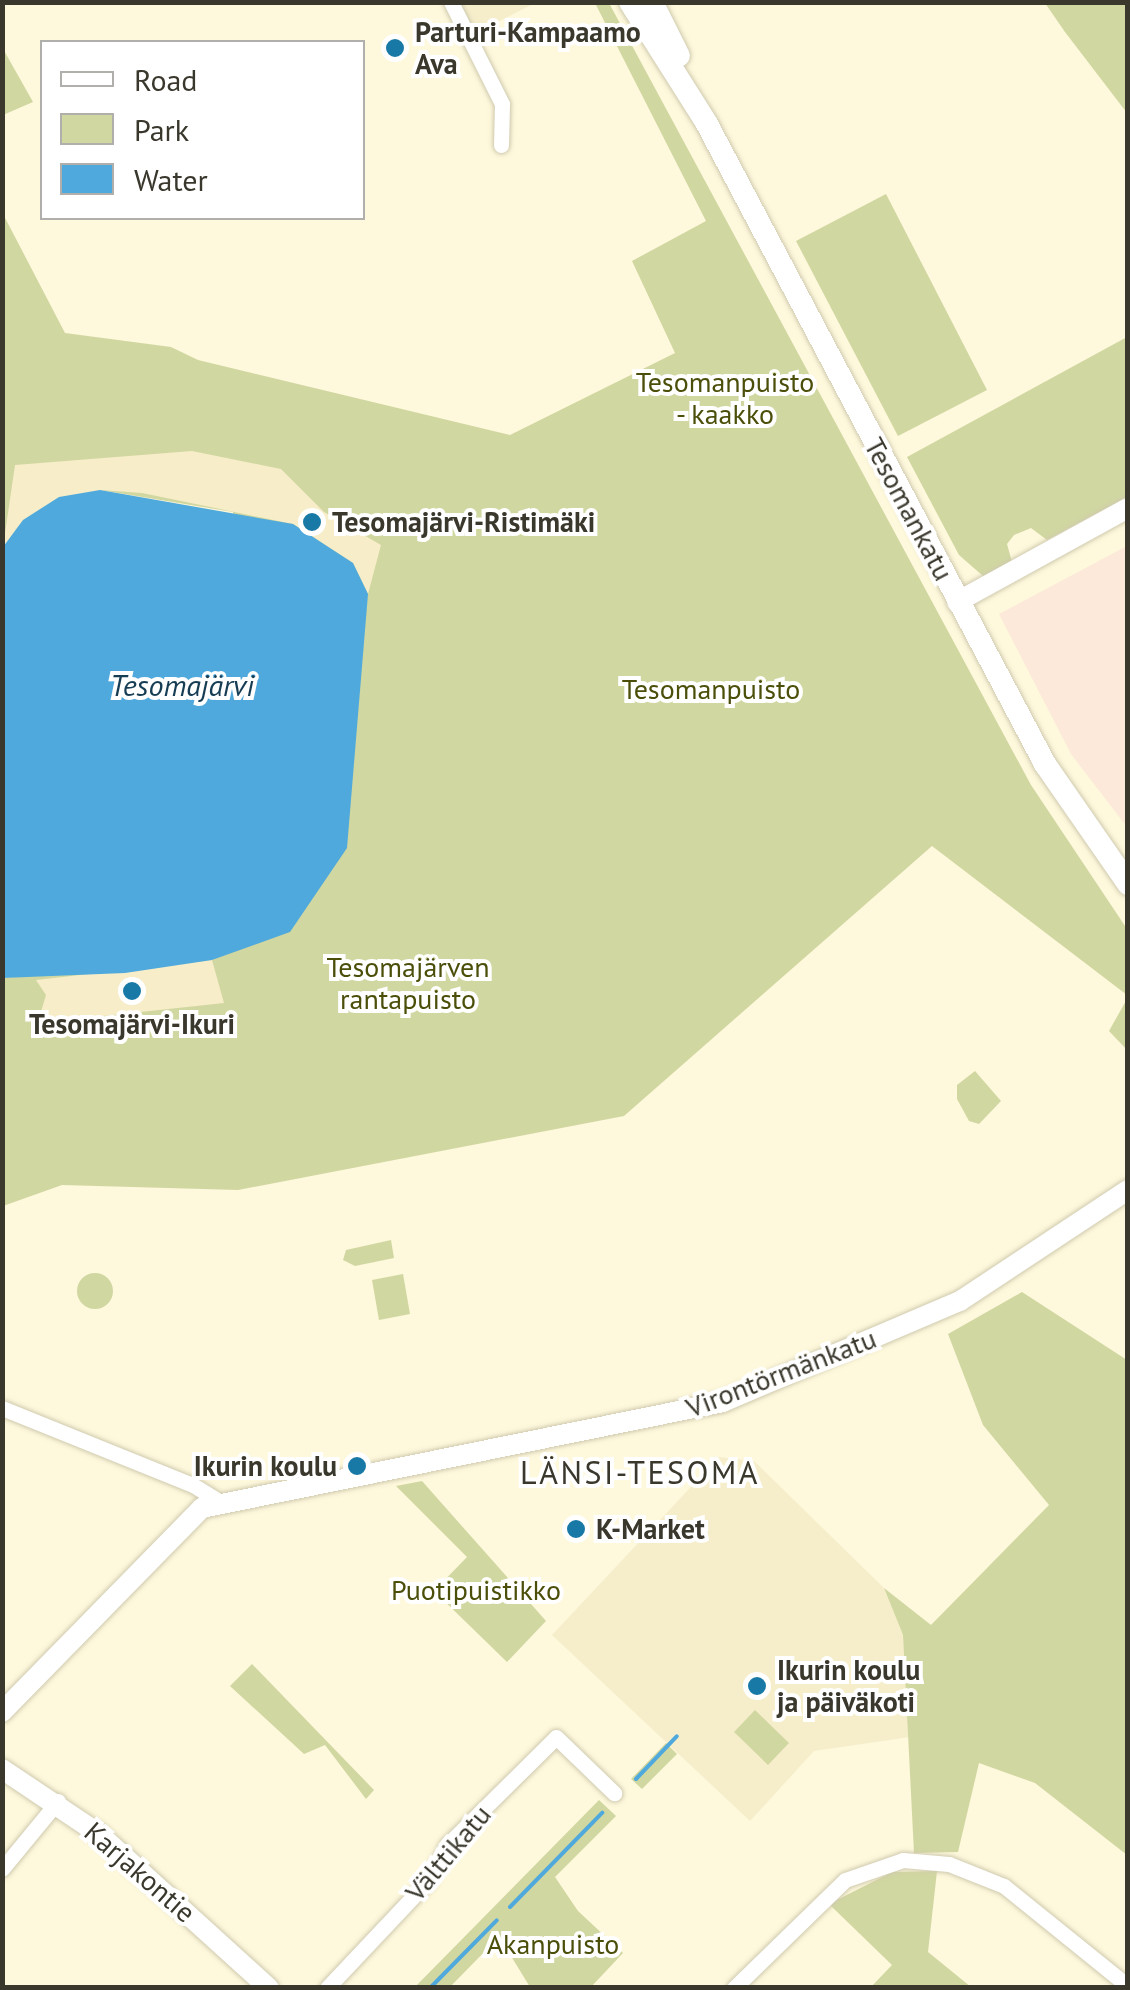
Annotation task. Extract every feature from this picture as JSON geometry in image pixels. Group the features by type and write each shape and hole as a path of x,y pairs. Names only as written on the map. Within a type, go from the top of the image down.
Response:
{"main road":[{"name":"Tesomankatu","path":"630,2 707,124"},
{"name":"Tesomankatu","path":"652,2 707,124 957,602 1045,764 1128,884"}],"street":[{"path":"450,2 502,104 500,144"},
{"path":"957,602 1128,508"},
{"name":"Virontörmänkatu","path":"220,1502 722,1402 960,1300 1128,1190"},
{"path":"2,1408 193,1484 220,1502 189,1518 2,1712"},
{"name":"Välttikatu","path":"327,1988 428,1881 447,1845 556,1736 614,1793"},
{"name":"Karjakontie","path":"2,1769 58,1801 269,1988"},
{"path":"2,1869 58,1801"},
{"path":"734,1988 845,1880 903,1860 948,1864 1004,1886 1128,1986"}],"shaded area":[{"path":"460,3 535,3 476,33"},
{"path":"1127,546 1127,827 1071,754 999,614"},
{"name":"Ikurin koulu ja päiväkoti","path":"719,1457 754,1461 884,1588 903,1635 910,1737 814,1751 750,1821 552,1635"}],"green space":[{"path":"595,3 609,3 1031,785 1127,929 1127,995 932,846 624,1116 238,1190 62,1185 3,1206 3,978 212,960 249,944 233,512 100,490 8,535 3,547 2,212 65,333 171,347 198,360 510,435 675,353 632,261 706,221"},
{"path":"1045,3 1127,3 1127,113 1065,32"},
{"path":"2,47 33,102 3,115 2,115"},
{"path":"886,194 987,390 898,436 796,241"},
{"path":"1127,337 1127,497 1047,540 1031,528 1014,535 1007,544 1012,562 983,576 959,555 907,457"},
{"path":"1127,999 1127,1050 1109,1031"},
{"path":"975,1071 1001,1101 979,1124 969,1121 957,1099 957,1085"},
{"path":"391,1240 394,1258 355,1266 343,1260 346,1250"},
{"path":"95,1273 107,1279 113,1291 107,1303 95,1309 83,1303 77,1291 83,1279"},
{"path":"403,1274 410,1314 379,1320 372,1280"},
{"path":"1022,1292 1127,1360 1127,1855 1035,1783 979,1763 958,1852 914,1853 903,1635 884,1588 931,1625 1049,1505 983,1425 948,1334"},
{"name":"Puotipuistikko","path":"422,1481 546,1621 507,1662 434,1591 467,1557 396,1486"},
{"path":"252,1664 374,1790 366,1799 325,1745 304,1754 230,1686"},
{"path":"755,1710 789,1743 768,1765 734,1732"},
{"path":"666,1743 677,1754 642,1789 631,1779"},
{"name":"Akanpuisto","path":"599,1800 616,1816 555,1877 578,1911 623,1953 591,1987 530,1987 506,1948 493,1943 450,1987 415,1987"},
{"path":"937,1871 928,1952 971,1987 871,1987 892,1965 829,1904 892,1872"}],"sand":[{"name":"Tesomajärvi-Ristimäki","path":"192,451 281,469 324,512 381,545 368,594 353,563 293,524 142,493 100,490 3,547 15,465"},
{"name":"Tesomajärvi-Ikuri","path":"212,960 224,1003 57,1021 40,1015 46,995 36,980"}],"water":[{"name":"Tesomajärvi","path":"100,490 293,524 353,563 368,594 347,848 290,932 212,960 125,973 3,978 3,547 23,520 59,497"}],"waterway":[{"path":"636,1779 677,1736"},
{"path":"510,1907 602,1813"},
{"path":"430,1988 497,1920"}],"place":[{"name":"Parturi-Kampaamo Ava","path":"395,48"},
{"name":"Tesomajärvi-Ristimäki","path":"312,522"},
{"name":"Tesomajärvi-Ikuri","path":"132,991"},
{"name":"Ikurin koulu","path":"357,1466"},
{"name":"K-Market","path":"576,1529"},
{"name":"Ikurin koulu ja päiväkoti","path":"757,1686"}],"district":[{"name":"LÄNSI-TESOMA","path":"640,1472"}],"park label":[{"name":"Tesomanpuisto - kaakko","path":"725,398"},
{"name":"Tesomanpuisto","path":"711,689"},
{"name":"Tesomajärven rantapuisto","path":"408,983"}]}
